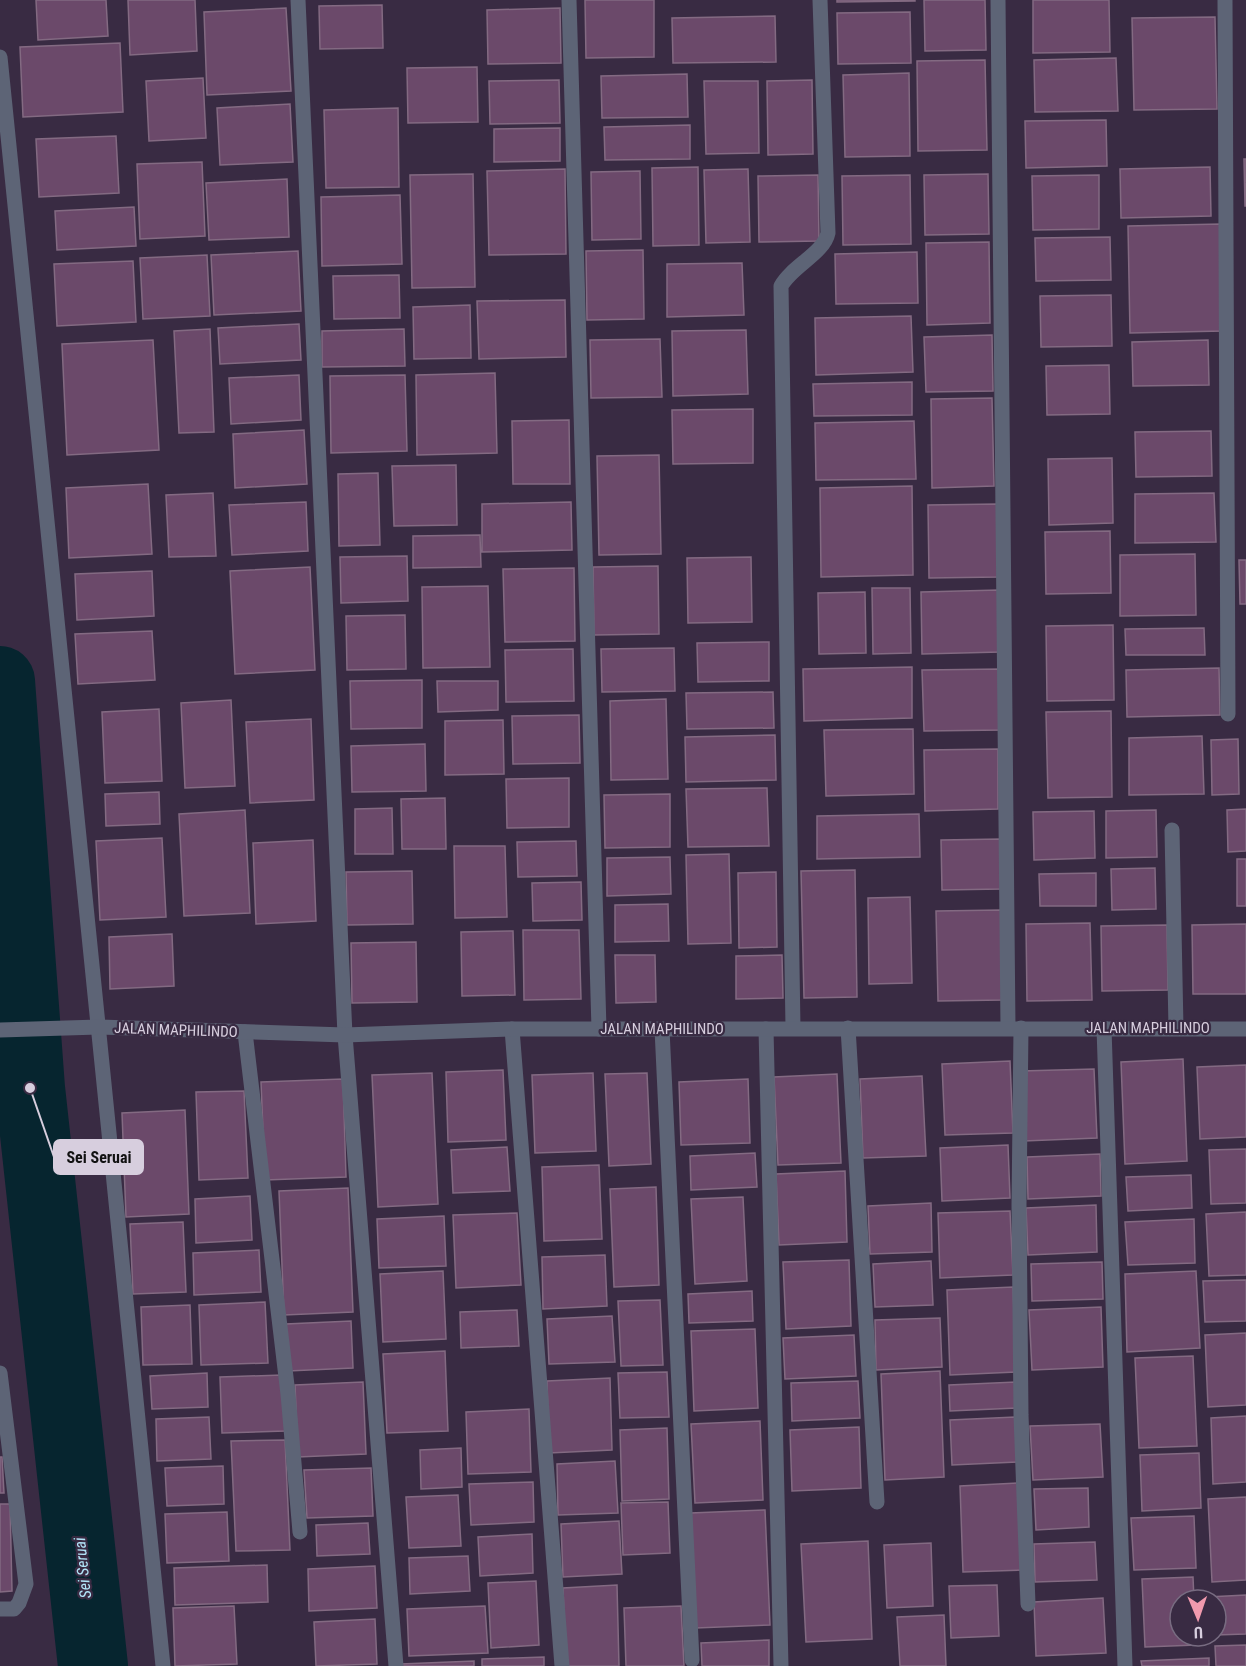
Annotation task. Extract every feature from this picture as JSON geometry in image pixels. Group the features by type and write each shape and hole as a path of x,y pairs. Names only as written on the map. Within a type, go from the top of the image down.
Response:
{"street":[{"path":"298,0 345,1035 396,1666"},
{"path":"569,0 599,1029"},
{"path":"793,1028 781,286 786,277 822,245 828,233 820,0"},
{"path":"998,0 1021,1404 1028,1604"},
{"path":"1225,0 1228,714"},
{"path":"0,57 163,1666"},
{"path":"1172,830 1176,1029"},
{"name":"JALAN MAPHILINDO","path":"0,1030 99,1028 345,1035 512,1029 1246,1029"},
{"path":"848,1028 877,1502"},
{"path":"1104,1028 1125,1666"},
{"path":"512,1029 562,1666"},
{"path":"662,1029 692,1660"},
{"path":"766,1029 781,1666"},
{"path":"244,1032 288,1394 300,1532"},
{"path":"0,1373 26,1584 19,1603 7,1609"}],"building":[{"path":"36,0 106,0 108,36 38,40"},
{"path":"128,0 195,0 197,51 130,55"},
{"path":"585,0 654,0 654,57 586,58"},
{"path":"837,0 915,0 915,1 837,2"},
{"path":"924,0 985,0 986,50 925,51"},
{"path":"1033,0 1109,0 1110,52 1033,53"},
{"path":"382,5 383,48 320,49 319,6"},
{"path":"286,8 291,91 207,95 204,12"},
{"path":"560,8 561,63 488,64 487,10"},
{"path":"910,12 911,63 838,64 837,13"},
{"path":"775,16 776,62 673,63 672,18"},
{"path":"1215,17 1217,109 1134,110 1132,18"},
{"path":"120,43 123,112 23,117 20,47"},
{"path":"1116,58 1118,111 1035,112 1034,60"},
{"path":"985,60 987,150 918,151 917,61"},
{"path":"477,67 478,122 408,123 407,68"},
{"path":"909,73 910,156 845,157 843,75"},
{"path":"687,74 688,117 602,118 601,76"},
{"path":"203,78 206,138 149,141 146,81"},
{"path":"559,80 560,123 490,124 489,81"},
{"path":"812,80 813,154 768,155 767,81"},
{"path":"704,81 758,81 759,153 706,154"},
{"path":"290,104 293,162 220,165 217,108"},
{"path":"398,108 399,187 326,188 324,110"},
{"path":"1106,120 1107,166 1026,168 1025,121"},
{"path":"690,125 690,159 605,160 604,127"},
{"path":"560,128 560,161 494,162 494,129"},
{"path":"116,136 119,193 39,197 36,139"},
{"path":"1244,159 1246,159 1246,206 1245,206"},
{"path":"202,162 205,236 140,239 137,164"},
{"path":"698,167 699,245 653,246 652,168"},
{"path":"1210,167 1211,216 1121,218 1120,169"},
{"path":"565,169 566,254 489,255 487,171"},
{"path":"748,169 750,242 706,243 704,170"},
{"path":"640,171 641,239 592,240 591,172"},
{"path":"473,174 475,287 412,288 410,175"},
{"path":"988,174 989,234 925,235 924,175"},
{"path":"818,175 819,241 759,242 758,176"},
{"path":"910,175 911,244 843,245 842,176"},
{"path":"1099,175 1099,229 1033,230 1032,176"},
{"path":"287,179 289,237 209,240 206,183"},
{"path":"400,195 402,264 322,266 321,197"},
{"path":"134,207 136,246 57,250 55,211"},
{"path":"1221,224 1223,331 1130,333 1128,226"},
{"path":"1110,237 1111,280 1036,281 1035,238"},
{"path":"989,242 990,323 927,325 926,243"},
{"path":"643,250 644,319 587,320 586,251"},
{"path":"298,251 301,311 214,315 211,255"},
{"path":"917,252 918,303 836,304 835,254"},
{"path":"207,255 210,316 143,319 140,258"},
{"path":"133,261 136,322 57,326 54,264"},
{"path":"742,263 744,315 667,317 667,264"},
{"path":"399,275 400,318 334,319 333,276"},
{"path":"1111,295 1112,346 1041,347 1040,296"},
{"path":"565,300 566,357 479,359 477,301"},
{"path":"470,305 471,358 414,359 413,307"},
{"path":"911,316 913,372 816,375 815,318"},
{"path":"299,324 301,360 220,364 218,328"},
{"path":"210,329 214,432 179,433 174,331"},
{"path":"404,329 405,366 322,367 322,331"},
{"path":"746,330 748,394 673,396 672,331"},
{"path":"992,335 993,391 926,392 924,337"},
{"path":"660,339 662,397 591,398 590,340"},
{"path":"153,340 159,450 67,455 62,344"},
{"path":"1208,340 1209,385 1133,386 1132,342"},
{"path":"1109,365 1110,414 1047,415 1046,366"},
{"path":"495,373 497,453 417,455 416,375"},
{"path":"299,375 301,420 231,424 229,378"},
{"path":"405,375 407,451 331,453 330,376"},
{"path":"912,382 912,415 814,416 813,384"},
{"path":"992,398 994,486 932,488 931,399"},
{"path":"753,409 753,463 673,464 672,410"},
{"path":"569,420 570,484 513,484 512,421"},
{"path":"914,421 916,479 816,480 815,423"},
{"path":"304,430 307,484 235,488 233,434"},
{"path":"1211,431 1212,476 1136,477 1135,432"},
{"path":"659,455 661,554 599,555 597,456"},
{"path":"1112,458 1113,523 1049,525 1048,459"},
{"path":"456,465 457,525 394,526 392,466"},
{"path":"378,473 380,545 339,546 338,474"},
{"path":"148,484 152,554 69,558 66,488"},
{"path":"912,486 913,575 821,577 820,488"},
{"path":"213,493 216,556 169,557 166,495"},
{"path":"1214,493 1216,542 1135,543 1135,494"},
{"path":"306,502 308,551 232,555 229,505"},
{"path":"571,502 572,550 482,552 482,504"},
{"path":"997,504 998,577 929,578 928,505"},
{"path":"1110,531 1111,593 1046,594 1045,532"},
{"path":"480,535 481,567 413,568 413,536"},
{"path":"1195,554 1196,615 1120,616 1120,555"},
{"path":"407,556 408,601 341,603 340,557"},
{"path":"751,557 752,622 688,623 687,558"},
{"path":"1239,560 1246,560 1246,604 1240,604"},
{"path":"658,566 659,634 594,635 593,567"},
{"path":"310,567 315,670 235,674 230,571"},
{"path":"574,568 575,641 505,642 503,569"},
{"path":"152,571 154,616 77,620 75,574"},
{"path":"488,586 490,667 423,668 422,587"},
{"path":"872,588 910,588 911,653 873,654"},
{"path":"999,590 1000,652 922,654 921,592"},
{"path":"865,592 866,653 819,654 818,593"},
{"path":"405,615 406,669 347,670 346,616"},
{"path":"1113,625 1114,700 1047,701 1046,626"},
{"path":"1204,628 1205,655 1126,655 1125,629"},
{"path":"152,631 155,680 78,684 75,634"},
{"path":"769,642 769,681 698,682 697,643"},
{"path":"674,648 675,691 602,692 601,649"},
{"path":"573,649 574,701 506,702 505,650"},
{"path":"912,667 912,718 804,721 803,669"},
{"path":"1219,668 1220,715 1127,717 1126,670"},
{"path":"1002,669 1003,730 924,731 922,670"},
{"path":"422,680 422,728 351,729 350,681"},
{"path":"437,681 498,681 498,710 438,712"},
{"path":"773,692 774,728 687,729 686,693"},
{"path":"666,699 668,779 611,780 610,701"},
{"path":"231,700 235,786 185,788 181,703"},
{"path":"159,709 162,781 105,783 102,712"},
{"path":"1111,711 1112,797 1048,798 1046,712"},
{"path":"579,715 580,763 513,764 512,716"},
{"path":"311,719 314,800 250,803 246,722"},
{"path":"503,720 504,774 445,775 445,721"},
{"path":"913,729 914,794 826,796 824,730"},
{"path":"775,735 776,780 686,782 685,737"},
{"path":"1202,736 1204,794 1129,795 1129,738"},
{"path":"1238,739 1239,794 1212,795 1211,740"},
{"path":"425,744 426,791 352,792 351,746"},
{"path":"998,749 998,809 925,811 924,750"},
{"path":"569,778 569,827 507,828 506,779"},
{"path":"767,788 769,846 688,847 686,789"},
{"path":"159,792 160,824 106,826 105,794"},
{"path":"670,794 670,847 605,848 604,795"},
{"path":"445,798 446,849 402,849 401,799"},
{"path":"392,808 393,854 355,854 355,809"},
{"path":"1246,809 1246,851 1228,852 1227,810"},
{"path":"245,810 250,913 184,916 179,814"},
{"path":"1156,810 1157,857 1106,858 1106,811"},
{"path":"1094,811 1095,858 1034,860 1033,812"},
{"path":"919,814 920,857 817,859 817,816"},
{"path":"162,838 166,917 100,920 96,841"},
{"path":"1001,839 1001,889 942,890 941,840"},
{"path":"313,840 316,921 256,924 253,843"},
{"path":"576,841 577,876 518,877 517,842"},
{"path":"454,846 505,846 507,917 455,918"},
{"path":"729,854 731,943 688,944 686,855"},
{"path":"670,857 671,894 607,896 607,858"},
{"path":"1237,859 1246,859 1246,906 1237,906"},
{"path":"1155,868 1156,909 1112,910 1111,869"},
{"path":"855,870 857,997 804,998 801,871"},
{"path":"412,871 413,924 347,925 346,872"},
{"path":"776,872 777,947 739,948 738,873"},
{"path":"1096,873 1096,906 1040,906 1039,874"},
{"path":"581,882 582,920 533,921 532,883"},
{"path":"910,897 912,983 869,984 868,898"},
{"path":"668,904 669,941 615,942 615,905"},
{"path":"1001,910 1003,1000 938,1001 936,911"},
{"path":"1090,923 1092,1000 1027,1001 1026,924"},
{"path":"1246,924 1246,994 1193,994 1192,925"},
{"path":"1167,925 1168,990 1102,991 1101,926"},
{"path":"523,930 579,930 581,999 524,1000"},
{"path":"513,931 515,995 462,996 461,932"},
{"path":"172,934 174,986 110,989 109,937"},
{"path":"416,942 417,1002 352,1003 351,943"},
{"path":"615,955 655,955 656,1002 616,1003"},
{"path":"782,955 783,998 736,999 736,956"},
{"path":"1183,1059 1187,1161 1125,1164 1121,1062"},
{"path":"1010,1061 1013,1133 945,1135 942,1064"},
{"path":"1246,1065 1246,1137 1200,1139 1197,1067"},
{"path":"1094,1069 1097,1138 1024,1141 1021,1071"},
{"path":"503,1070 506,1140 448,1142 446,1072"},
{"path":"432,1073 438,1204 378,1207 372,1075"},
{"path":"593,1073 596,1151 535,1153 532,1075"},
{"path":"647,1073 651,1164 609,1166 605,1074"},
{"path":"837,1074 841,1163 778,1165 774,1077"},
{"path":"922,1076 926,1156 863,1158 860,1079"},
{"path":"343,1079 346,1177 265,1180 261,1082"},
{"path":"748,1079 750,1143 681,1145 679,1082"},
{"path":"244,1091 248,1178 199,1180 196,1092"},
{"path":"185,1110 189,1214 126,1217 122,1113"},
{"path":"1008,1145 1010,1198 942,1201 940,1148"},
{"path":"507,1147 510,1191 453,1193 451,1150"},
{"path":"1246,1149 1246,1203 1211,1204 1209,1150"},
{"path":"755,1153 757,1187 691,1190 690,1156"},
{"path":"1100,1154 1101,1196 1028,1199 1027,1157"},
{"path":"599,1165 602,1239 544,1241 542,1167"},
{"path":"845,1171 847,1242 779,1245 776,1174"},
{"path":"1191,1175 1192,1208 1128,1211 1126,1177"},
{"path":"656,1187 659,1285 614,1287 610,1189"},
{"path":"348,1188 353,1312 284,1315 279,1191"},
{"path":"250,1196 252,1240 196,1243 195,1199"},
{"path":"743,1197 747,1281 695,1284 691,1199"},
{"path":"931,1203 932,1252 870,1254 868,1206"},
{"path":"1096,1205 1097,1252 1028,1255 1026,1208"},
{"path":"1010,1211 1013,1275 940,1278 938,1213"},
{"path":"1246,1212 1246,1275 1209,1276 1206,1214"},
{"path":"517,1213 521,1285 456,1288 453,1215"},
{"path":"444,1216 446,1266 379,1268 377,1219"},
{"path":"1194,1219 1195,1263 1128,1265 1125,1222"},
{"path":"183,1222 186,1292 133,1294 130,1224"},
{"path":"259,1250 261,1292 194,1295 193,1253"},
{"path":"605,1255 607,1306 543,1309 542,1257"},
{"path":"849,1260 851,1326 786,1329 783,1262"},
{"path":"931,1261 933,1305 875,1307 873,1264"},
{"path":"1102,1262 1103,1299 1032,1301 1031,1264"},
{"path":"443,1271 446,1339 383,1342 380,1274"},
{"path":"1196,1271 1200,1348 1127,1352 1125,1274"},
{"path":"1246,1280 1246,1321 1205,1322 1203,1281"},
{"path":"1013,1287 1016,1372 950,1375 947,1290"},
{"path":"752,1291 753,1321 689,1323 688,1294"},
{"path":"660,1300 663,1365 621,1366 618,1301"},
{"path":"265,1302 268,1363 201,1365 199,1305"},
{"path":"190,1305 192,1364 143,1365 141,1307"},
{"path":"1101,1307 1103,1367 1032,1370 1029,1310"},
{"path":"517,1310 519,1346 461,1348 460,1312"},
{"path":"612,1316 615,1362 549,1364 547,1319"},
{"path":"940,1318 942,1367 876,1370 875,1320"},
{"path":"351,1321 353,1368 288,1371 286,1324"},
{"path":"755,1329 758,1408 694,1411 691,1331"},
{"path":"1246,1333 1246,1405 1208,1407 1205,1335"},
{"path":"854,1335 856,1376 785,1379 783,1338"},
{"path":"445,1351 448,1431 387,1433 383,1354"},
{"path":"1193,1356 1197,1446 1139,1448 1135,1358"},
{"path":"940,1371 944,1477 885,1480 881,1374"},
{"path":"667,1372 669,1417 620,1418 618,1373"},
{"path":"207,1373 208,1407 152,1409 150,1376"},
{"path":"282,1375 285,1431 222,1433 220,1377"},
{"path":"610,1378 612,1450 549,1453 547,1381"},
{"path":"858,1381 860,1418 792,1421 791,1383"},
{"path":"363,1382 366,1454 298,1457 295,1385"},
{"path":"1016,1382 1017,1408 950,1411 949,1385"},
{"path":"529,1409 531,1472 468,1474 466,1412"},
{"path":"1246,1416 1246,1482 1213,1484 1211,1418"},
{"path":"209,1417 211,1459 157,1461 156,1419"},
{"path":"1015,1417 1017,1462 952,1465 950,1420"},
{"path":"760,1421 763,1500 695,1503 691,1424"},
{"path":"1100,1424 1103,1477 1033,1480 1030,1426"},
{"path":"859,1427 861,1488 792,1491 790,1430"},
{"path":"667,1428 669,1499 622,1501 620,1430"},
{"path":"285,1440 290,1550 236,1551 231,1441"},
{"path":"461,1448 462,1487 421,1489 420,1450"},
{"path":"1199,1453 1201,1508 1142,1511 1140,1455"},
{"path":"0,1457 2,1457 4,1493 0,1493"},
{"path":"615,1461 618,1513 558,1515 557,1464"},
{"path":"223,1466 224,1504 167,1506 165,1468"},
{"path":"371,1468 373,1516 307,1518 304,1470"},
{"path":"533,1482 534,1522 471,1525 469,1484"},
{"path":"1019,1483 1022,1570 963,1572 960,1486"},
{"path":"1088,1488 1089,1527 1036,1530 1034,1489"},
{"path":"458,1495 461,1546 409,1548 406,1497"},
{"path":"1246,1497 1246,1580 1212,1582 1208,1499"},
{"path":"668,1502 670,1553 623,1555 621,1503"},
{"path":"0,1504 10,1504 12,1591 0,1592"},
{"path":"765,1510 770,1625 696,1628 691,1513"},
{"path":"227,1512 229,1561 167,1563 165,1514"},
{"path":"1194,1516 1196,1568 1134,1570 1131,1518"},
{"path":"619,1521 622,1574 563,1577 561,1524"},
{"path":"368,1523 370,1554 317,1556 316,1525"},
{"path":"532,1534 533,1573 480,1576 478,1537"},
{"path":"868,1541 872,1639 806,1642 801,1544"},
{"path":"1095,1542 1097,1580 1035,1582 1034,1544"},
{"path":"931,1543 933,1606 887,1608 884,1545"},
{"path":"468,1556 470,1591 410,1594 409,1558"},
{"path":"267,1565 268,1602 175,1605 174,1568"},
{"path":"375,1566 377,1608 309,1611 308,1569"},
{"path":"1193,1577 1193,1588 1168,1588 1168,1646 1145,1647 1142,1579"},
{"path":"536,1581 539,1645 491,1648 488,1583"},
{"path":"617,1585 619,1666 566,1666 563,1588"},
{"path":"997,1585 999,1636 951,1638 949,1586"},
{"path":"1246,1595 1246,1634 1228,1635 1228,1596"},
{"path":"1103,1598 1106,1653 1036,1656 1034,1602"},
{"path":"234,1606 237,1664 175,1666 173,1608"},
{"path":"485,1606 488,1653 409,1656 407,1609"},
{"path":"681,1606 684,1666 626,1666 624,1608"},
{"path":"944,1615 946,1666 900,1666 897,1617"},
{"path":"375,1619 377,1664 316,1666 314,1622"},
{"path":"769,1640 769,1666 702,1666 701,1643"},
{"path":"1246,1645 1246,1666 1216,1666 1215,1648 1228,1648 1228,1646"},
{"path":"544,1657 544,1666 482,1666 482,1659"},
{"path":"1209,1658 1209,1666 1142,1666 1141,1661"},
{"path":"474,1661 474,1666 401,1666 401,1664"}],"waterway":[{"name":"Sei Seruai","path":"0,681 30,1088 93,1666"}],"place":[{"name":"Sei Seruai","path":"30,1088"}]}
